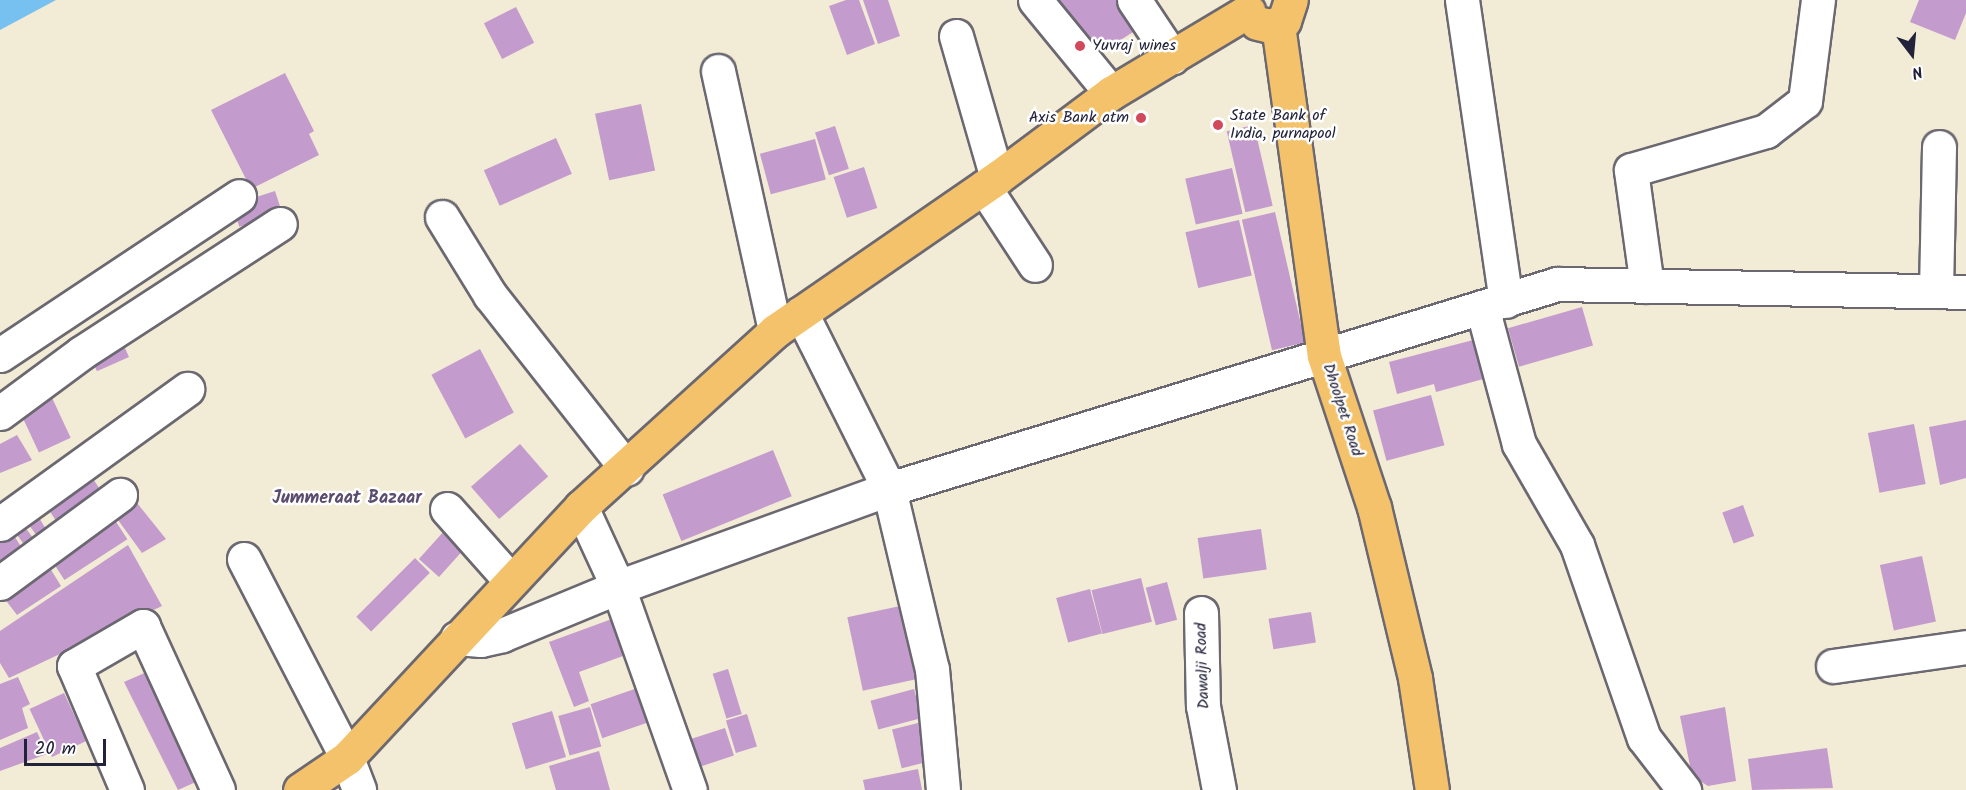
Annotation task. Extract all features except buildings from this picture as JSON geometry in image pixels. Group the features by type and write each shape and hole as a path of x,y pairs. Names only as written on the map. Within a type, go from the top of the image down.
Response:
{"main road":[{"path":"300,790 347,758 581,507 627,469 734,365 788,322 991,182 1111,93 1172,57 1241,7 1263,25 1284,12"},
{"name":"Dhoolpet Road","path":"1284,12 1324,356 1374,507 1415,678 1432,790"}],"street":[{"path":"1035,0 1111,93"},
{"path":"1134,0 1172,57"},
{"path":"1462,0 1494,304 1520,444 1577,544 1644,738 1684,790"},
{"path":"1647,286 1632,170 1766,131 1805,101 1818,0"},
{"path":"956,36 991,182 1035,265"},
{"path":"718,72 788,322 889,489 932,669 943,790"},
{"path":"457,638 481,640 501,635 618,587 889,489 1557,284 1951,291 1939,147"},
{"path":"0,355 239,196"},
{"path":"442,217 490,295 627,469"},
{"path":"0,413 81,353 280,224"},
{"path":"0,524 187,389"},
{"path":"0,583 120,495"},
{"path":"581,507 618,587 690,790"},
{"path":"447,509 511,581"},
{"path":"244,559 347,758 359,790"},
{"name":"Dawalji Road","path":"1201,613 1203,706 1219,790"},
{"path":"127,790 74,666 143,626 218,790"},
{"path":"1833,666 1966,647"}],"water":[{"path":"0,0 56,0 0,30"}],"place":[{"name":"Yuvraj wines","path":"1080,46"},
{"name":"Axis Bank atm","path":"1141,118"},
{"name":"State Bank of India, purnapool","path":"1218,125"}],"district":[{"name":"Jummeraat Bazaar","path":"347,499"}]}
